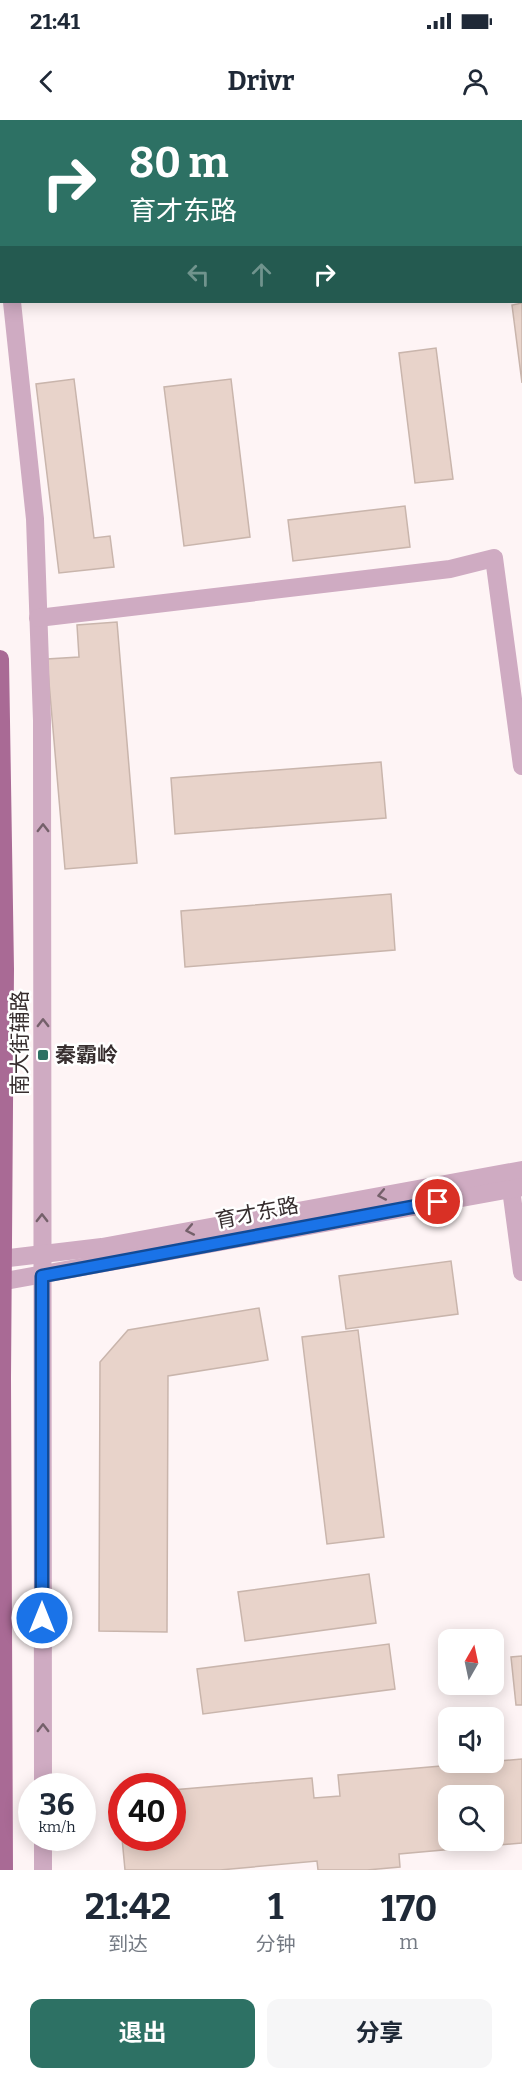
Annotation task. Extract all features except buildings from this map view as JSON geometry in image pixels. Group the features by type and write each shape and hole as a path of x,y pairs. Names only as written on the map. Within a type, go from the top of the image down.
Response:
{"main road":[{"path":"0,659 5,957 1,1259 4,1870"}],"street":[{"name":"南大街辅路","path":"12,303 35,519 43,812 43,1773"},
{"path":"38,618 450,569 494,558 522,766"},
{"name":"育才东路","path":"1,1259 42,1256 102,1247 522,1170"},
{"path":"517,1188 522,1272"},
{"name":"育才东路","path":"2,1282 517,1188"},
{"path":"43,1851 43,1870"}],"place":[{"name":"秦霸岭","path":"43,1055"}],"route":[{"path":"42,1618 42,1276 438,1202"}]}
